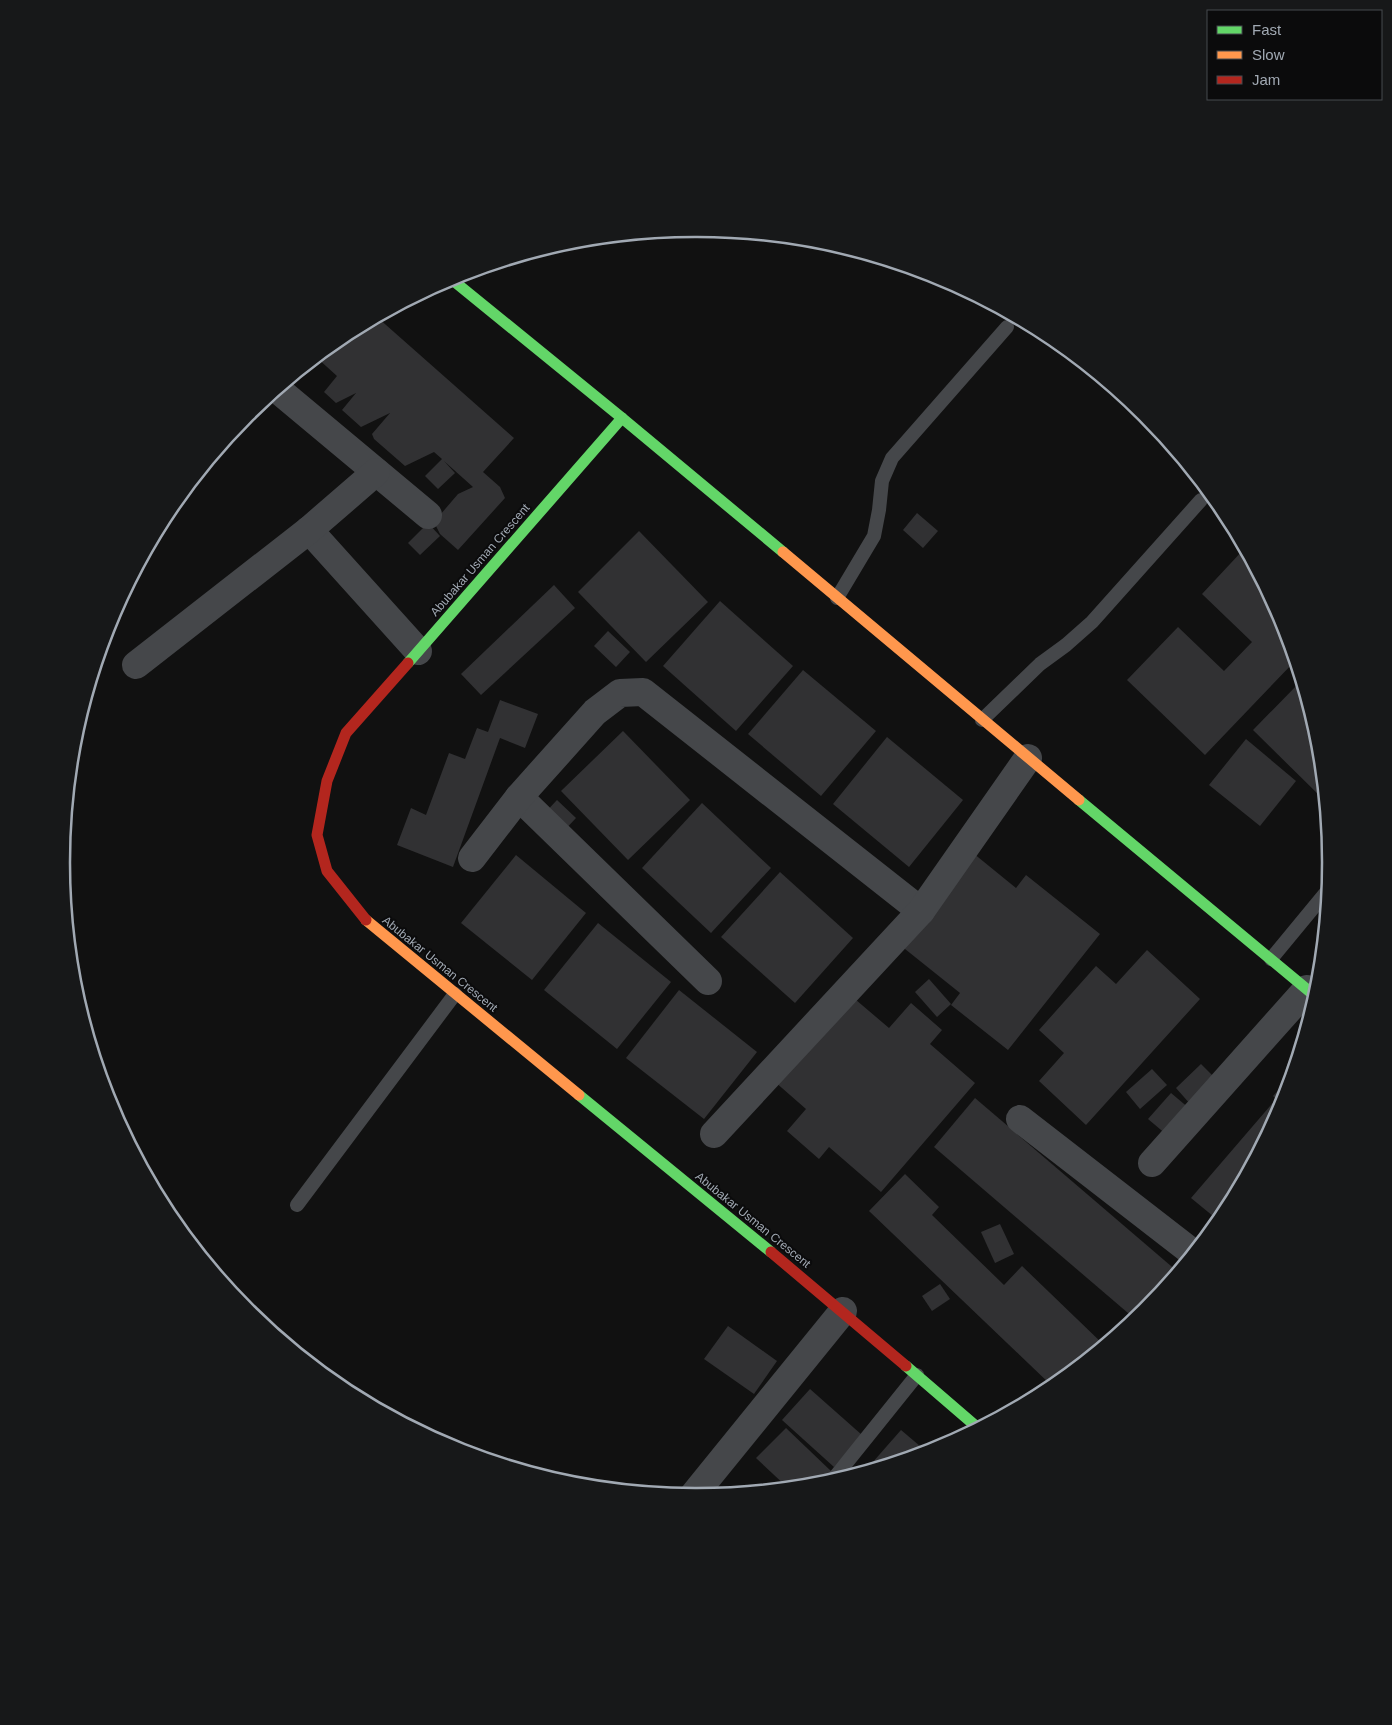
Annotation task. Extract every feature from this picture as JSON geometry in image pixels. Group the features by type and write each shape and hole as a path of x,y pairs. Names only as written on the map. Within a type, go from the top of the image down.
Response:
{"street":[{"path":"457,284 622,418 1309,991"},
{"path":"282,393 428,516"},
{"name":"Abubakar Usman Crescent","path":"622,418 346,733 327,781 317,835 328,871 362,917 843,1311 973,1424"},
{"path":"136,665 309,530 376,472"},
{"path":"309,530 418,651"},
{"path":"472,858 519,797 595,712 620,693 643,692 921,911"},
{"path":"714,1134 921,911 1028,758"},
{"path":"519,797 708,981"},
{"path":"1152,1163 1307,997"},
{"path":"1020,1118 1188,1249"},
{"path":"699,1488 843,1311"}],"lane":[{"path":"837,598 874,536 882,481 892,458 1007,327"},
{"path":"982,720 1040,664 1066,645 1092,622 1201,500"},
{"path":"1271,959 1321,898"},
{"path":"297,1205 455,994"},
{"path":"840,1471 917,1375"}],"building":[{"path":"381,321 514,438 483,472 500,487 505,498 458,550 440,534 434,522 458,494 473,487 444,461 455,473 438,489 425,476 442,459 434,452 405,466 374,439 372,434 390,413 361,427 342,410 356,393 336,403 324,392 337,376 321,362"},
{"path":"917,513 938,531 923,548 903,530"},
{"path":"428,523 440,536 420,555 408,543"},
{"path":"639,531 708,602 646,662 578,592"},
{"path":"1240,553 1274,623 1290,666 1205,755 1127,680 1178,627 1224,671 1252,642 1202,594"},
{"path":"554,585 575,608 481,695 461,674"},
{"path":"720,601 793,666 736,731 663,666"},
{"path":"608,631 630,652 616,667 594,646"},
{"path":"803,670 876,731 821,796 748,734"},
{"path":"1297,686 1310,740 1318,794 1253,730"},
{"path":"500,700 538,714 525,748 500,738 453,867 397,845 411,808 426,815 449,753 465,759 477,728 488,732"},
{"path":"623,731 690,800 628,860 561,791"},
{"path":"887,737 963,800 909,867 833,804"},
{"path":"1246,739 1296,781 1260,826 1209,785"},
{"path":"557,800 576,818 562,833 543,815"},
{"path":"702,803 771,868 711,933 642,868"},
{"path":"973,853 1016,888 1026,875 1100,934 1008,1050 951,1005 960,993 900,945"},
{"path":"516,855 586,913 532,980 461,923"},
{"path":"780,872 853,938 795,1003 721,937"},
{"path":"598,923 671,982 617,1049 544,990"},
{"path":"1147,950 1200,999 1086,1125 1039,1081 1064,1053 1039,1030 1096,966 1116,984"},
{"path":"929,979 951,1004 937,1017 915,992"},
{"path":"679,990 757,1052 704,1119 626,1058"},
{"path":"849,994 889,1028 911,1003 942,1030 930,1044 975,1083 881,1192 829,1147 819,1159 787,1131 806,1109 774,1081"},
{"path":"1201,1064 1217,1080 1191,1105 1176,1088"},
{"path":"1152,1069 1167,1085 1140,1109 1126,1092"},
{"path":"1171,1093 1190,1109 1167,1135 1148,1119"},
{"path":"975,1098 1173,1268 1129,1314 934,1147"},
{"path":"1274,1101 1238,1176 1212,1215 1191,1198"},
{"path":"905,1174 939,1207 932,1215 1004,1285 1022,1266 1100,1341 1047,1381 869,1211"},
{"path":"1000,1224 1014,1254 995,1263 981,1232"},
{"path":"940,1284 950,1299 932,1311 922,1296"},
{"path":"728,1326 777,1361 754,1394 704,1359"},
{"path":"810,1389 862,1435 834,1467 782,1420"},
{"path":"786,1428 832,1472 782,1482 756,1458"},
{"path":"901,1430 921,1447 897,1455 872,1463"}],"traffic: fast":[{"path":"457,284 783,552"},
{"path":"408,663 622,418"},
{"path":"1079,800 1309,991"},
{"path":"579,1095 771,1252"},
{"path":"906,1366 973,1424"}],"traffic: slow":[{"path":"783,552 1079,800"},
{"path":"366,920 579,1095"}],"traffic: jam":[{"path":"366,920 327,871 317,835 327,781 346,733 408,663"},
{"path":"771,1252 906,1366"}]}
